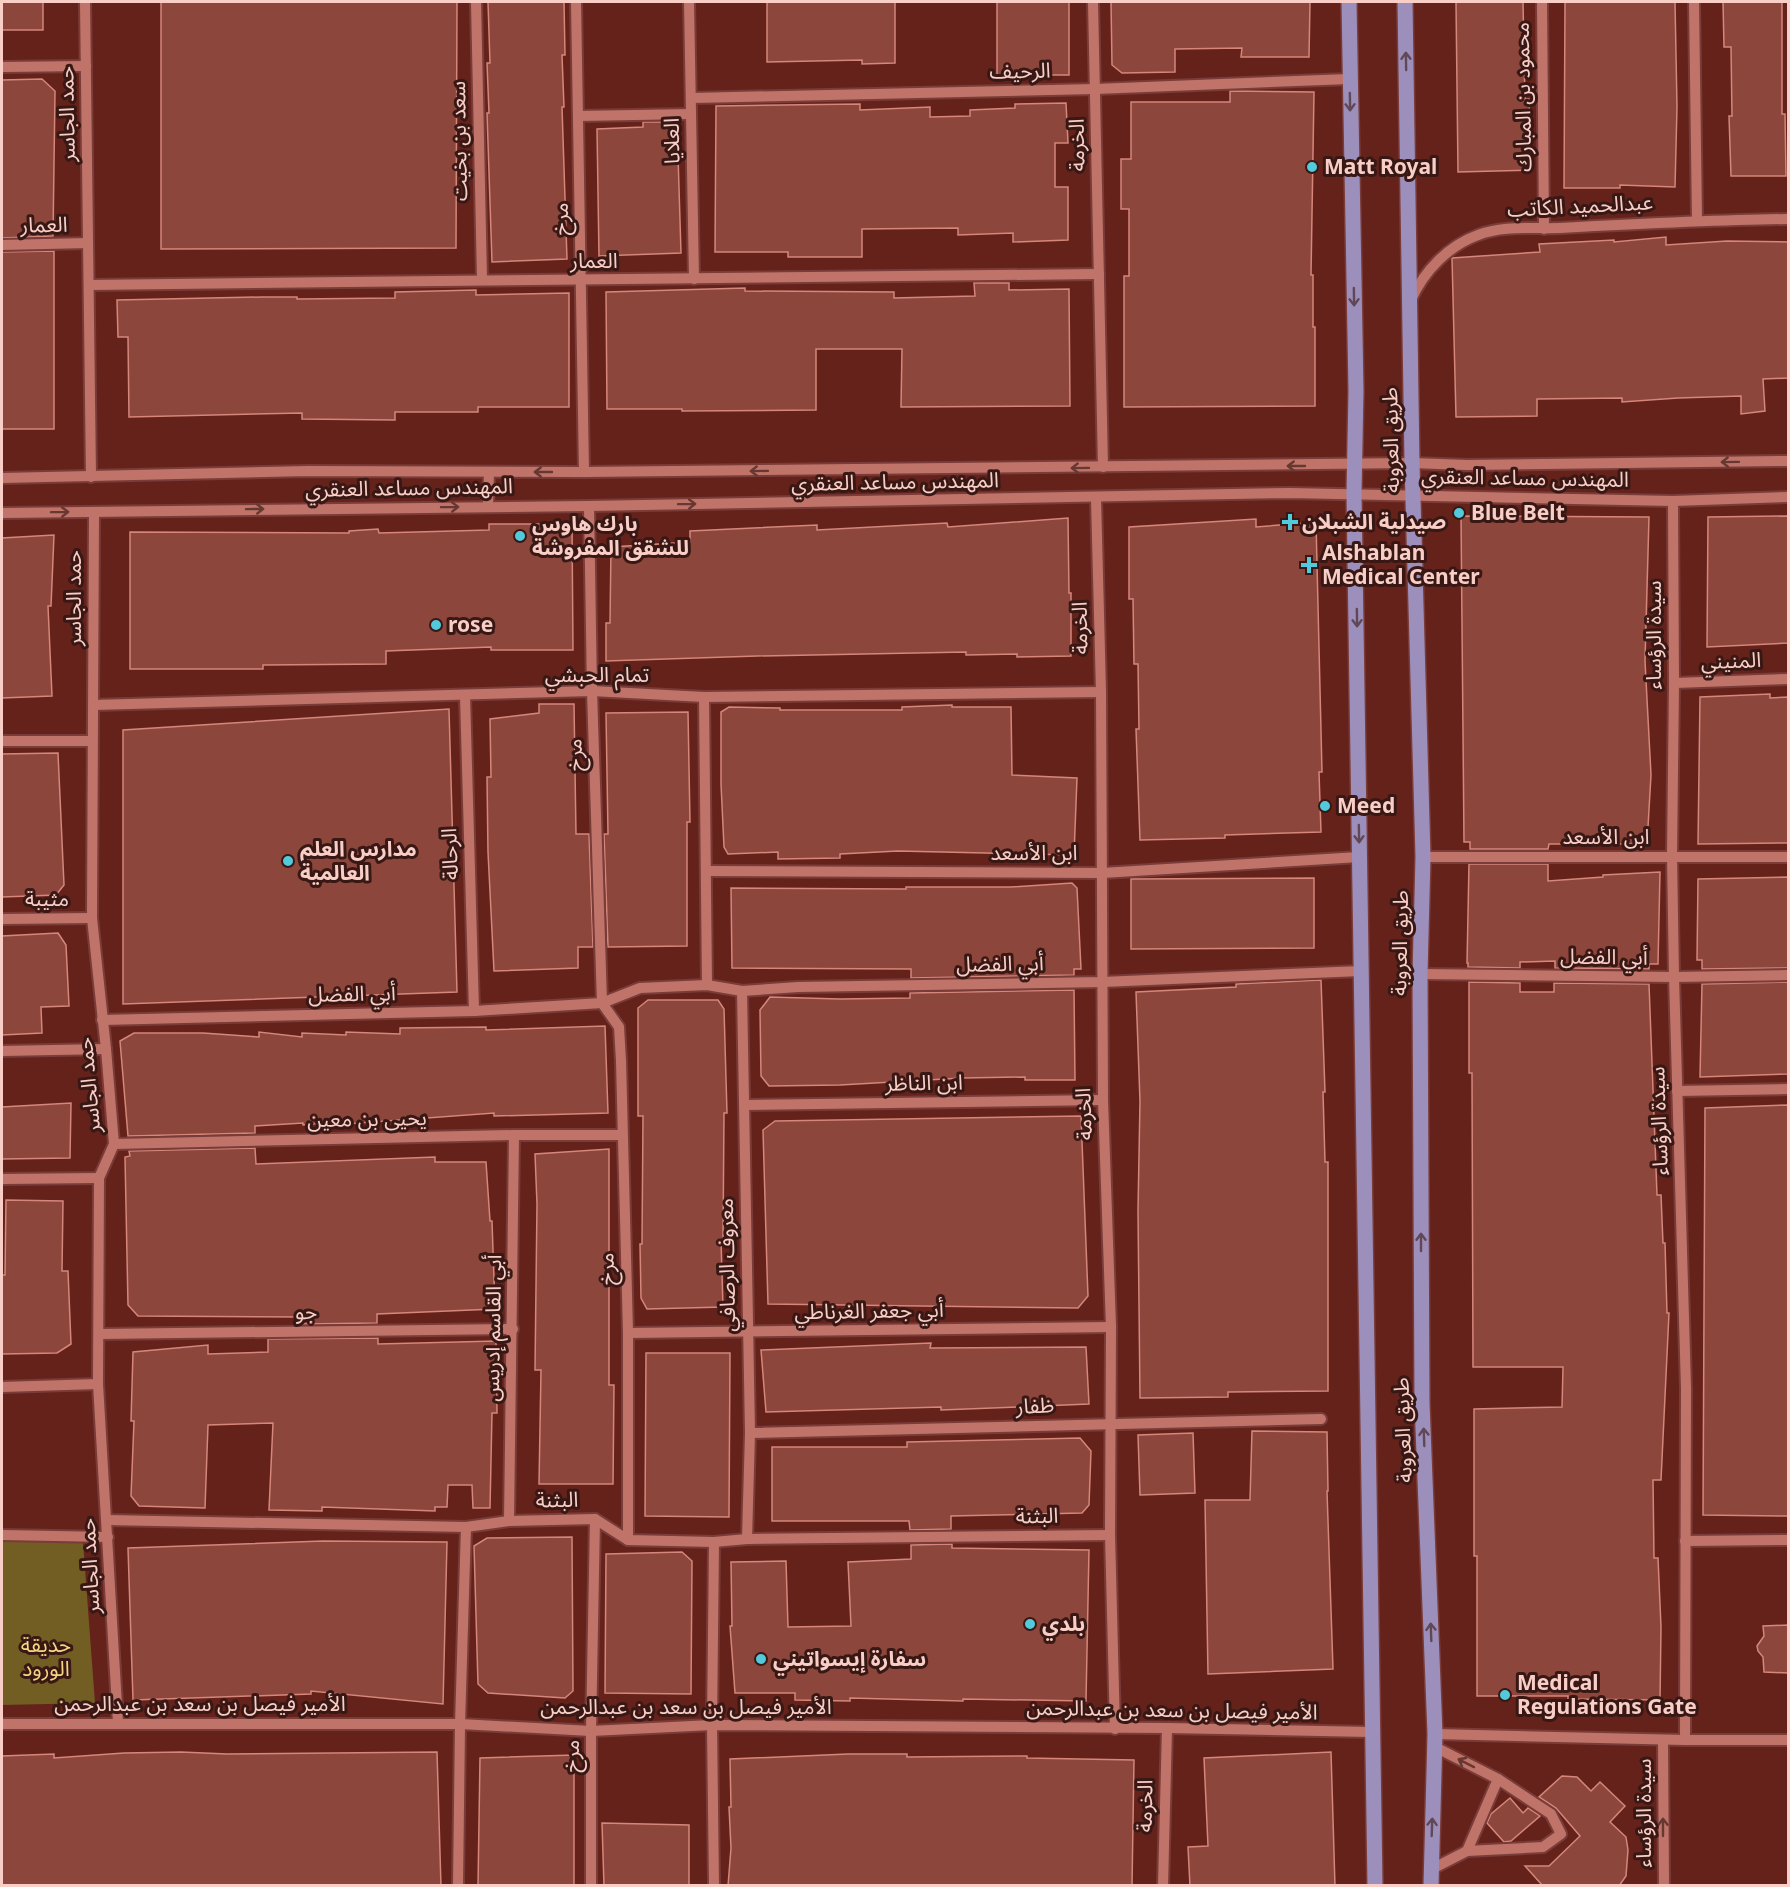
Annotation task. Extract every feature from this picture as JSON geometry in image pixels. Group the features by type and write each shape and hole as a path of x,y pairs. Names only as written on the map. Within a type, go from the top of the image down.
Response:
{"main road":[{"name":"طريق العروبة","path":"1349,2 1356,391 1354,493 1371,1732 1375,1886"},
{"name":"طريق العروبة","path":"1405,2 1412,463 1423,857 1420,974 1422,1403 1435,1740 1431,1878"}],"street":[{"name":"حمد الجاسر","path":"85,2 91,477"},
{"name":"سعد بن بخيت","path":"476,2 482,279"},
{"name":"مرخ","path":"576,2 584,472"},
{"name":"العلايا","path":"689,2 694,279"},
{"name":"الخرمة","path":"1093,2 1102,467"},
{"name":"محمود بن المبارك","path":"1542,2 1544,229"},
{"path":"1694,2 1696,220"},
{"path":"2,67 86,66"},
{"name":"الرحيف","path":"691,98 1095,89 1349,79"},
{"path":"578,116 691,114"},
{"name":"عبدالحميد الكاتب","path":"1409,307 1419,285 1433,266 1461,243 1494,230 1696,220 1788,219"},
{"name":"العمار","path":"2,245 88,243"},
{"name":"العمار","path":"90,285 1099,274"},
{"name":"المهندس مساعد العنقري","path":"2,478 308,471 584,472 1788,461"},
{"path":"488,507 489,472"},
{"name":"المهندس مساعد العنقري","path":"2,513 1354,493 1673,501 1788,497"},
{"name":"الخرمة","path":"1096,498 1101,692 1103,1100 1111,1327 1110,1535 1115,1729"},
{"name":"سيدة الرؤساء","path":"1673,501 1672,856 1686,1388 1685,1740"},
{"name":"مرخ","path":"589,506 592,691 602,1003 619,1027 621,1061 628,1333 628,1540"},
{"name":"حمد الجاسر","path":"94,512 92,918 114,1144 99,1178 98,1384 118,1723"},
{"name":"المنيني","path":"1674,683 1788,679"},
{"name":"تمام الحبشي","path":"93,705 592,691 704,697 1101,692"},
{"name":"الرحالة","path":"465,696 474,1011"},
{"path":"704,697 707,985"},
{"path":"2,741 92,741"},
{"name":"ابن الأسعد","path":"707,871 1102,873 1359,856"},
{"name":"ابن الأسعد","path":"1423,857 1788,857"},
{"name":"مثيبة","path":"2,919 92,918"},
{"name":"أبي الفضل","path":"102,1020 474,1011 602,1003 640,988 707,985 742,991 798,987 1102,982 1361,971"},
{"name":"أبي الفضل","path":"1420,974 1674,977 1788,975"},
{"name":"معروف الرصافي","path":"742,991 750,1433 747,1539"},
{"path":"2,1051 106,1049"},
{"path":"1677,1091 1788,1089"},
{"name":"ابن الناظر","path":"745,1105 1103,1100"},
{"name":"يحيى بن معين","path":"114,1144 514,1135 622,1135"},
{"name":"أبي القاسم إدريس","path":"509,1521 514,1135"},
{"path":"2,1179 99,1178"},
{"name":"أبي جعفر الغرناطي","path":"628,1333 1111,1327"},
{"name":"جو","path":"99,1334 513,1329"},
{"path":"2,1387 98,1384"},
{"name":"ظفار","path":"750,1433 1321,1419"},
{"name":"مرخ","path":"591,1886 591,1731 596,1519"},
{"name":"البثنة","path":"106,1520 465,1527 509,1521 596,1519 628,1540 714,1542 747,1539 1110,1535"},
{"path":"458,1886 465,1527"},
{"path":"2,1535 108,1537"},
{"path":"1685,1541 1788,1540"},
{"path":"714,1542 712,1725 714,1886"},
{"name":"الأمير فيصل بن سعد بن عبدالرحمن","path":"2,1724 460,1724 591,1731 712,1725 1167,1728 1371,1732"},
{"name":"الخرمة","path":"1163,1886 1167,1728"},
{"path":"1435,1740 1788,1740"},
{"path":"1435,1740 1551,1814 1561,1833 1543,1847 1467,1851"},
{"name":"سيدة الرؤساء","path":"1663,1740 1664,1886"},
{"path":"1431,1878 1467,1851 1498,1779"}],"green space":[{"name":"حديقة الورود","path":"2,1541 83,1542 95,1703 2,1705"}],"building":[{"path":"2,2 43,2 43,30 2,30"},
{"path":"161,2 457,2 456,248 161,249"},
{"path":"488,2 564,2 565,55 562,55 564,107 562,107 567,259 492,262 487,113 489,113 487,63 490,63"},
{"path":"767,2 895,2 895,63 862,64 862,60 767,62"},
{"path":"997,2 1069,2 1069,75 997,75"},
{"path":"1111,2 1310,2 1309,57 1241,57 1242,48 1175,49 1175,72 1122,73 1112,65"},
{"path":"1456,2 1523,2 1525,99 1529,99 1531,170 1458,172"},
{"path":"1565,2 1675,2 1677,107 1675,187 1620,185 1620,188 1564,188"},
{"path":"1723,2 1782,2 1782,114 1785,114 1786,176 1731,176 1729,116 1732,116 1731,47 1724,47"},
{"path":"42,79 55,91 53,236 2,238 2,80"},
{"path":"1230,91 1314,92 1311,275 1313,275 1313,327 1315,327 1315,406 1124,407 1124,276 1129,276 1129,209 1121,209 1121,159 1131,159 1131,102 1230,102"},
{"path":"1066,103 1068,143 1055,143 1055,187 1068,187 1068,240 1013,242 1013,233 958,235 958,228 862,229 862,257 788,257 788,252 715,252 716,106 860,104 860,110 930,107 930,117 970,116 970,110 1015,108 1015,104"},
{"path":"643,122 677,122 681,253 599,256 597,129 643,127"},
{"path":"1666,237 1666,245 1727,241 1788,242 1788,378 1763,379 1765,411 1741,414 1741,396 1622,402 1622,398 1537,399 1537,416 1456,417 1452,258 1540,252 1539,244 1614,240 1614,242"},
{"path":"54,251 54,429 2,429 2,252"},
{"path":"974,283 1009,283 1009,290 1069,289 1070,406 901,407 902,349 816,349 816,410 607,409 606,292 745,288 745,291 894,292 894,298 975,296"},
{"path":"476,290 476,295 569,293 569,407 478,407 478,412 395,412 395,420 302,419 302,413 129,417 128,337 118,337 117,300 262,297 395,298 395,292"},
{"path":"1461,516 1649,517 1645,661 1651,775 1647,844 1549,844 1548,849 1470,849 1470,842 1464,842"},
{"path":"1788,516 1788,643 1707,647 1708,517"},
{"path":"1068,518 1071,656 1017,657 1017,654 966,655 966,652 606,661 606,623 610,623 611,547 690,542 690,531 817,525 817,530 947,523 948,527"},
{"path":"1256,519 1256,527 1316,522 1322,772 1319,772 1321,832 1140,840 1136,729 1139,729 1138,664 1134,664 1133,599 1129,599 1129,527"},
{"path":"489,524 572,524 573,650 491,650 491,647 386,651 386,664 263,665 263,669 130,669 130,532 349,533 349,531 378,529 379,533 489,530"},
{"path":"54,535 51,606 48,606 52,696 2,698 2,538"},
{"path":"1770,694 1770,698 1788,697 1788,843 1698,844 1700,697"},
{"path":"539,704 574,704 576,834 589,834 593,947 578,947 578,968 494,971 488,852 487,777 491,777 490,719 539,713"},
{"path":"952,705 952,707 1011,707 1012,775 1077,778 1074,855 898,851 840,854 840,858 778,859 778,852 728,854 724,847 721,712 729,707 780,708 780,710 902,710 902,707"},
{"name":"مدارس العلم العالمية","path":"449,709 457,992 123,1004 123,730"},
{"path":"688,712 690,822 687,822 687,946 608,947 604,834 608,834 606,713"},
{"path":"58,753 64,885 56,895 2,897 2,754"},
{"path":"1469,864 1548,864 1548,881 1660,872 1658,964 1649,964 1649,969 1555,968 1555,961 1520,962 1520,968 1468,967"},
{"path":"1788,877 1788,968 1702,969 1702,960 1697,960 1698,879"},
{"path":"1314,878 1314,948 1131,949 1131,879"},
{"path":"1072,883 1077,888 1081,969 1074,969 1074,975 911,978 911,969 732,968 731,888 906,889 906,887 1011,887"},
{"path":"58,933 66,945 69,1006 41,1007 42,1033 2,1035 2,936"},
{"path":"1321,980 1325,1162 1328,1162 1328,1391 1228,1392 1228,1397 1140,1398 1138,1211 1140,1101 1136,992"},
{"path":"1469,982 1520,983 1520,992 1554,992 1554,983 1649,984 1657,1195 1661,1195 1667,1313 1669,1313 1661,1480 1653,1480 1654,1558 1658,1558 1661,1627 1660,1700 1568,1699 1568,1696 1477,1696 1474,1409 1562,1407 1563,1367 1473,1367 1472,1073 1469,1073"},
{"path":"1788,982 1788,1074 1700,1077 1702,984"},
{"path":"1074,990 1075,1080 1025,1080 1025,1077 962,1078 840,1085 769,1086 761,1076 760,1010 770,997 910,998 910,993"},
{"path":"648,1000 718,1000 724,1009 727,1113 724,1113 723,1241 721,1241 723,1307 647,1309 641,1298 643,1116 638,1116 638,1008"},
{"path":"605,1026 608,1113 494,1116 494,1113 346,1124 346,1121 255,1126 255,1133 128,1136 120,1041 134,1033 203,1033 259,1037 259,1032 302,1037 302,1033 400,1034 400,1028 486,1027 486,1030"},
{"path":"71,1103 70,1158 2,1159 2,1107"},
{"path":"1788,1105 1788,1516 1703,1515 1705,1108"},
{"path":"1081,1116 1088,1296 1078,1308 768,1304 763,1130 775,1121"},
{"path":"255,1148 256,1164 435,1157 435,1162 486,1162 490,1221 492,1221 495,1309 377,1314 377,1323 303,1324 302,1317 138,1316 128,1305 125,1157 130,1156 129,1151"},
{"path":"609,1149 609,1385 614,1385 613,1484 539,1484 541,1370 535,1370 537,1204 535,1154"},
{"path":"6,1200 63,1201 62,1271 68,1271 71,1344 57,1353 2,1354 2,1275 5,1275"},
{"path":"378,1338 378,1344 496,1341 497,1413 492,1413 490,1508 473,1508 472,1485 448,1485 447,1507 435,1507 435,1511 322,1507 322,1511 269,1510 273,1423 208,1425 205,1508 139,1506 131,1496 134,1421 131,1421 133,1352 208,1345 208,1354 268,1352 268,1339"},
{"path":"931,1343 930,1348 1086,1347 1089,1404 941,1410 941,1407 766,1412 761,1350"},
{"path":"646,1353 730,1353 729,1517 645,1516"},
{"path":"1252,1431 1327,1432 1333,1669 1208,1674 1205,1500 1250,1500"},
{"path":"1193,1433 1195,1493 1140,1495 1138,1435"},
{"path":"1080,1438 1091,1451 1089,1505 1082,1513 951,1516 951,1529 910,1530 909,1521 772,1521 772,1447 907,1447 907,1442"},
{"path":"572,1537 573,1691 565,1698 488,1693 478,1684 474,1546 487,1538"},
{"path":"323,1541 447,1542 443,1704 311,1691 311,1694 133,1700 128,1548"},
{"path":"952,1544 952,1548 1089,1550 1086,1701 850,1698 850,1701 795,1700 795,1693 735,1693 730,1626 732,1626 731,1562 786,1561 788,1627 851,1626 848,1562 911,1559 911,1545"},
{"path":"682,1552 692,1561 691,1694 605,1693 606,1554"},
{"path":"1788,1625 1788,1673 1764,1672 1763,1657 1757,1646 1764,1636 1763,1626"},
{"path":"181,1752 227,1754 437,1752 441,1886 2,1886 2,1756 54,1754 54,1758"},
{"path":"1331,1752 1335,1886 1190,1886 1188,1847 1208,1846 1204,1758"},
{"path":"848,1754 1134,1760 1132,1886 728,1886 731,1848 730,1759"},
{"path":"574,1755 574,1886 478,1886 480,1758"},
{"path":"1562,1776 1577,1777 1591,1791 1600,1782 1625,1806 1610,1822 1626,1837 1628,1850 1626,1876 1619,1886 1543,1886 1525,1866 1549,1866 1580,1836 1556,1808 1539,1797"},
{"path":"1510,1798 1523,1813 1528,1808 1540,1816 1511,1841 1504,1842 1487,1823 1491,1814"},
{"path":"602,1823 689,1825 689,1886 604,1886"}],"place":[{"name":"Matt Royal","path":"1312,167"},
{"name":"Blue Belt","path":"1459,513"},
{"name":"صيدلية الشبلان","path":"1290,522"},
{"name":"بارك هاوس للشقق المفروشة","path":"520,536"},
{"name":"Alshablan Medical Center","path":"1309,565"},
{"name":"rose","path":"436,625"},
{"name":"Meed","path":"1325,806"},
{"name":"مدارس العلم العالمية","path":"288,861"},
{"name":"بلدي","path":"1030,1624"},
{"name":"سفارة إيسواتيني","path":"761,1659"},
{"name":"Medical Regulations Gate","path":"1505,1695"}]}
